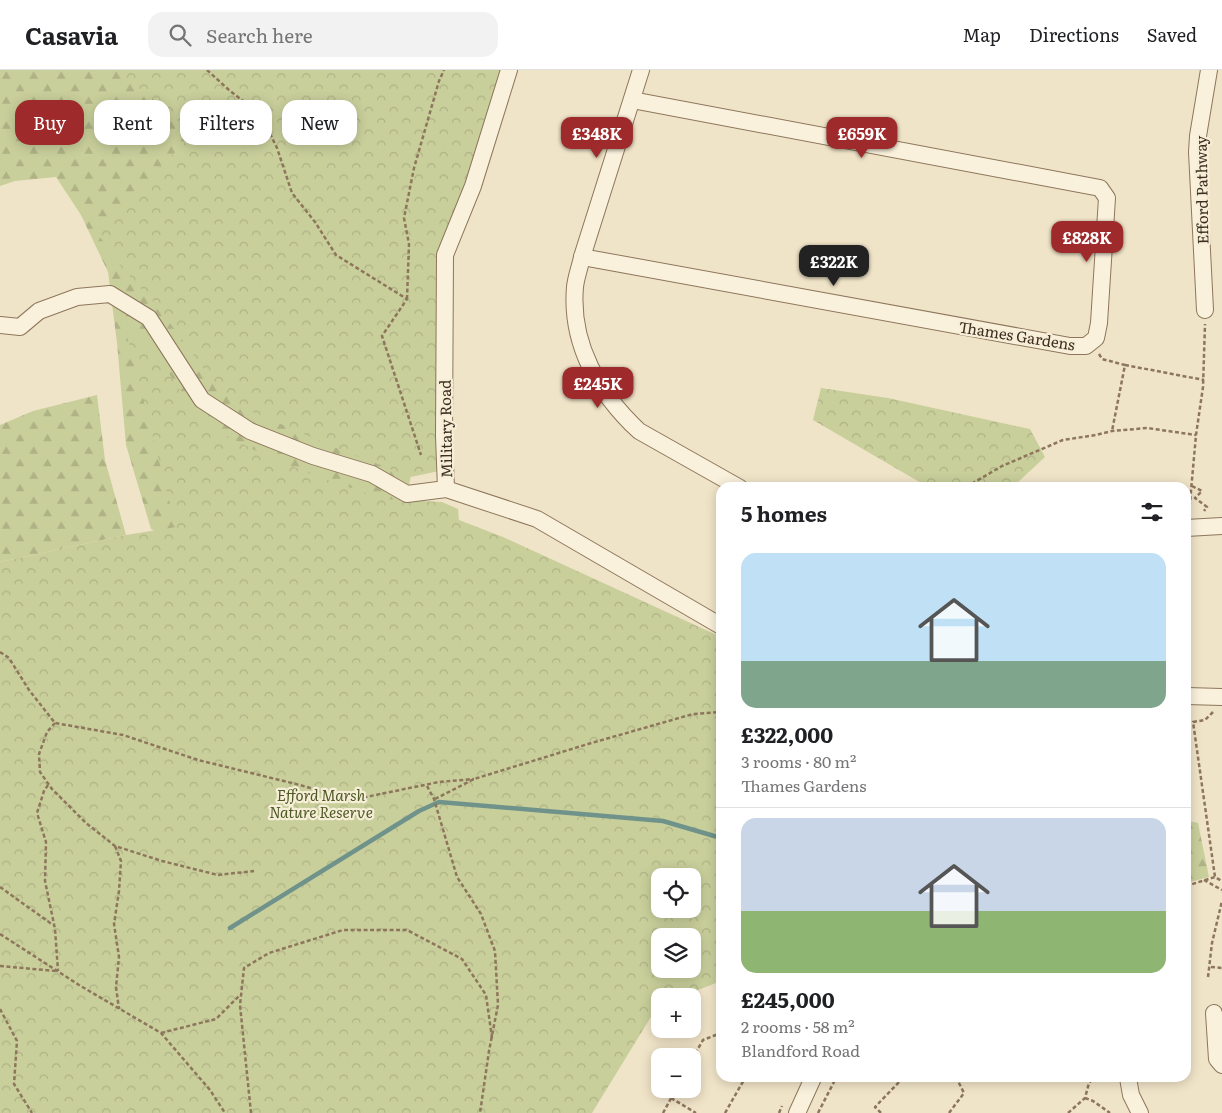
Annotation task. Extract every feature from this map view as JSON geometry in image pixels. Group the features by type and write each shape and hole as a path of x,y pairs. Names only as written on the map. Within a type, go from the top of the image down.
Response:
{"street":[{"name":"Military Road","path":"509,70 473,186 444,255 444,436 446,489 537,519 716,623"},
{"path":"641,70 582,257 575,287 575,312 580,342 589,366 604,392 627,420 639,431 729,482"},
{"name":"Efford Pathway","path":"1205,310 1198,136 1209,70"},
{"name":"Thames Gardens","path":"582,257 1070,346 1086,346 1096,338 1099,323 1107,198 1100,188 632,100"},
{"path":"0,325 20,327 39,311 77,297 110,294 149,318 202,400 250,431 313,456 372,474 407,494 446,489"},
{"path":"1191,527 1222,526"},
{"path":"1191,696 1222,697"},
{"path":"1214,1013 1217,1059 1222,1065"},
{"path":"797,1113 811,1082"},
{"path":"1129,1082 1131,1095 1140,1113"}],"path":[{"path":"207,70 261,115 277,148 292,194 315,222 336,255 407,299"},
{"path":"421,455 382,336 407,299 409,244 404,218 417,160 439,81 444,70"},
{"path":"1191,506 1196,435 1204,380 1205,310"},
{"path":"1092,341 1102,359 1204,380"},
{"path":"1112,431 1125,365"},
{"path":"973,482 1002,466 1063,440 1112,431 1147,428 1196,435"},
{"path":"1191,526 1207,507 1195,498 1202,491 1192,486"},
{"path":"0,652 9,658 29,690 56,723 123,734 198,760 300,785 351,800 428,786 439,782 474,779 693,714 716,712"},
{"path":"1192,722 1215,878"},
{"path":"56,723 47,732 39,754 40,772 48,785 86,823 115,846 162,861 218,875 254,871"},
{"path":"435,800 474,779"},
{"path":"48,785 44,791 37,813 46,842 45,881 55,926 58,971"},
{"path":"428,786 435,800 457,877 481,914 495,951 498,1004 480,1113"},
{"path":"115,846 121,861 120,891 114,924 119,957 116,987 119,1009"},
{"path":"1191,884 1215,878 1222,881"},
{"path":"1204,880 1222,890"},
{"path":"0,887 55,926"},
{"path":"1208,977 1212,943 1222,901"},
{"path":"251,1113 240,1005 241,994 244,968 269,952 343,930 406,930 462,959 486,995 492,1038"},
{"path":"0,934 119,1009 161,1033 210,1090 225,1113"},
{"path":"0,966 58,971"},
{"path":"1210,967 1222,968"},
{"path":"161,1033 216,1019 241,994"},
{"path":"0,1009 17,1041 14,1084 32,1113"},
{"path":"698,1048 702,1040 716,1035"},
{"path":"725,1113 743,1082"},
{"path":"818,1113 834,1082"},
{"path":"881,1113 876,1107 900,1082"},
{"path":"949,1113 964,1093 958,1082"},
{"path":"1068,1113 1085,1098 1090,1082"},
{"path":"663,1113 671,1098 696,1113"},
{"path":"1085,1098 1093,1101 1110,1113"},
{"path":"1072,1109 1074,1113"}],"green space":[{"path":"0,70 327,70 335,100 282,100 282,145 347,145 421,426 404,510 180,546 151,529 126,445 117,343 108,272 81,215 56,177 15,181 0,186"},
{"path":"115,70 505,70 469,180 440,254 439,471 411,477 334,447 241,407 214,383 158,307 122,268 95,230 183,145 272,145 272,100 180,100 180,123 170,115 170,100 152,100"},
{"name":"Efford Marsh Nature Reserve","path":"123,320 166,369 202,423 264,455 316,476 384,499 442,502 458,509 459,520 503,537 716,635 716,983 701,989 651,988 651,1017 592,1113 0,1113 0,562 126,535 176,527"},
{"path":"821,388 888,398 1030,429 1045,457 1018,482 919,482 813,420"},
{"path":"97,395 105,460 126,535 0,562 0,425 33,411"},
{"path":"1191,821 1198,823 1209,877 1191,882"}],"waterway":[{"path":"230,928 419,811 439,802 663,821 716,837"}]}
